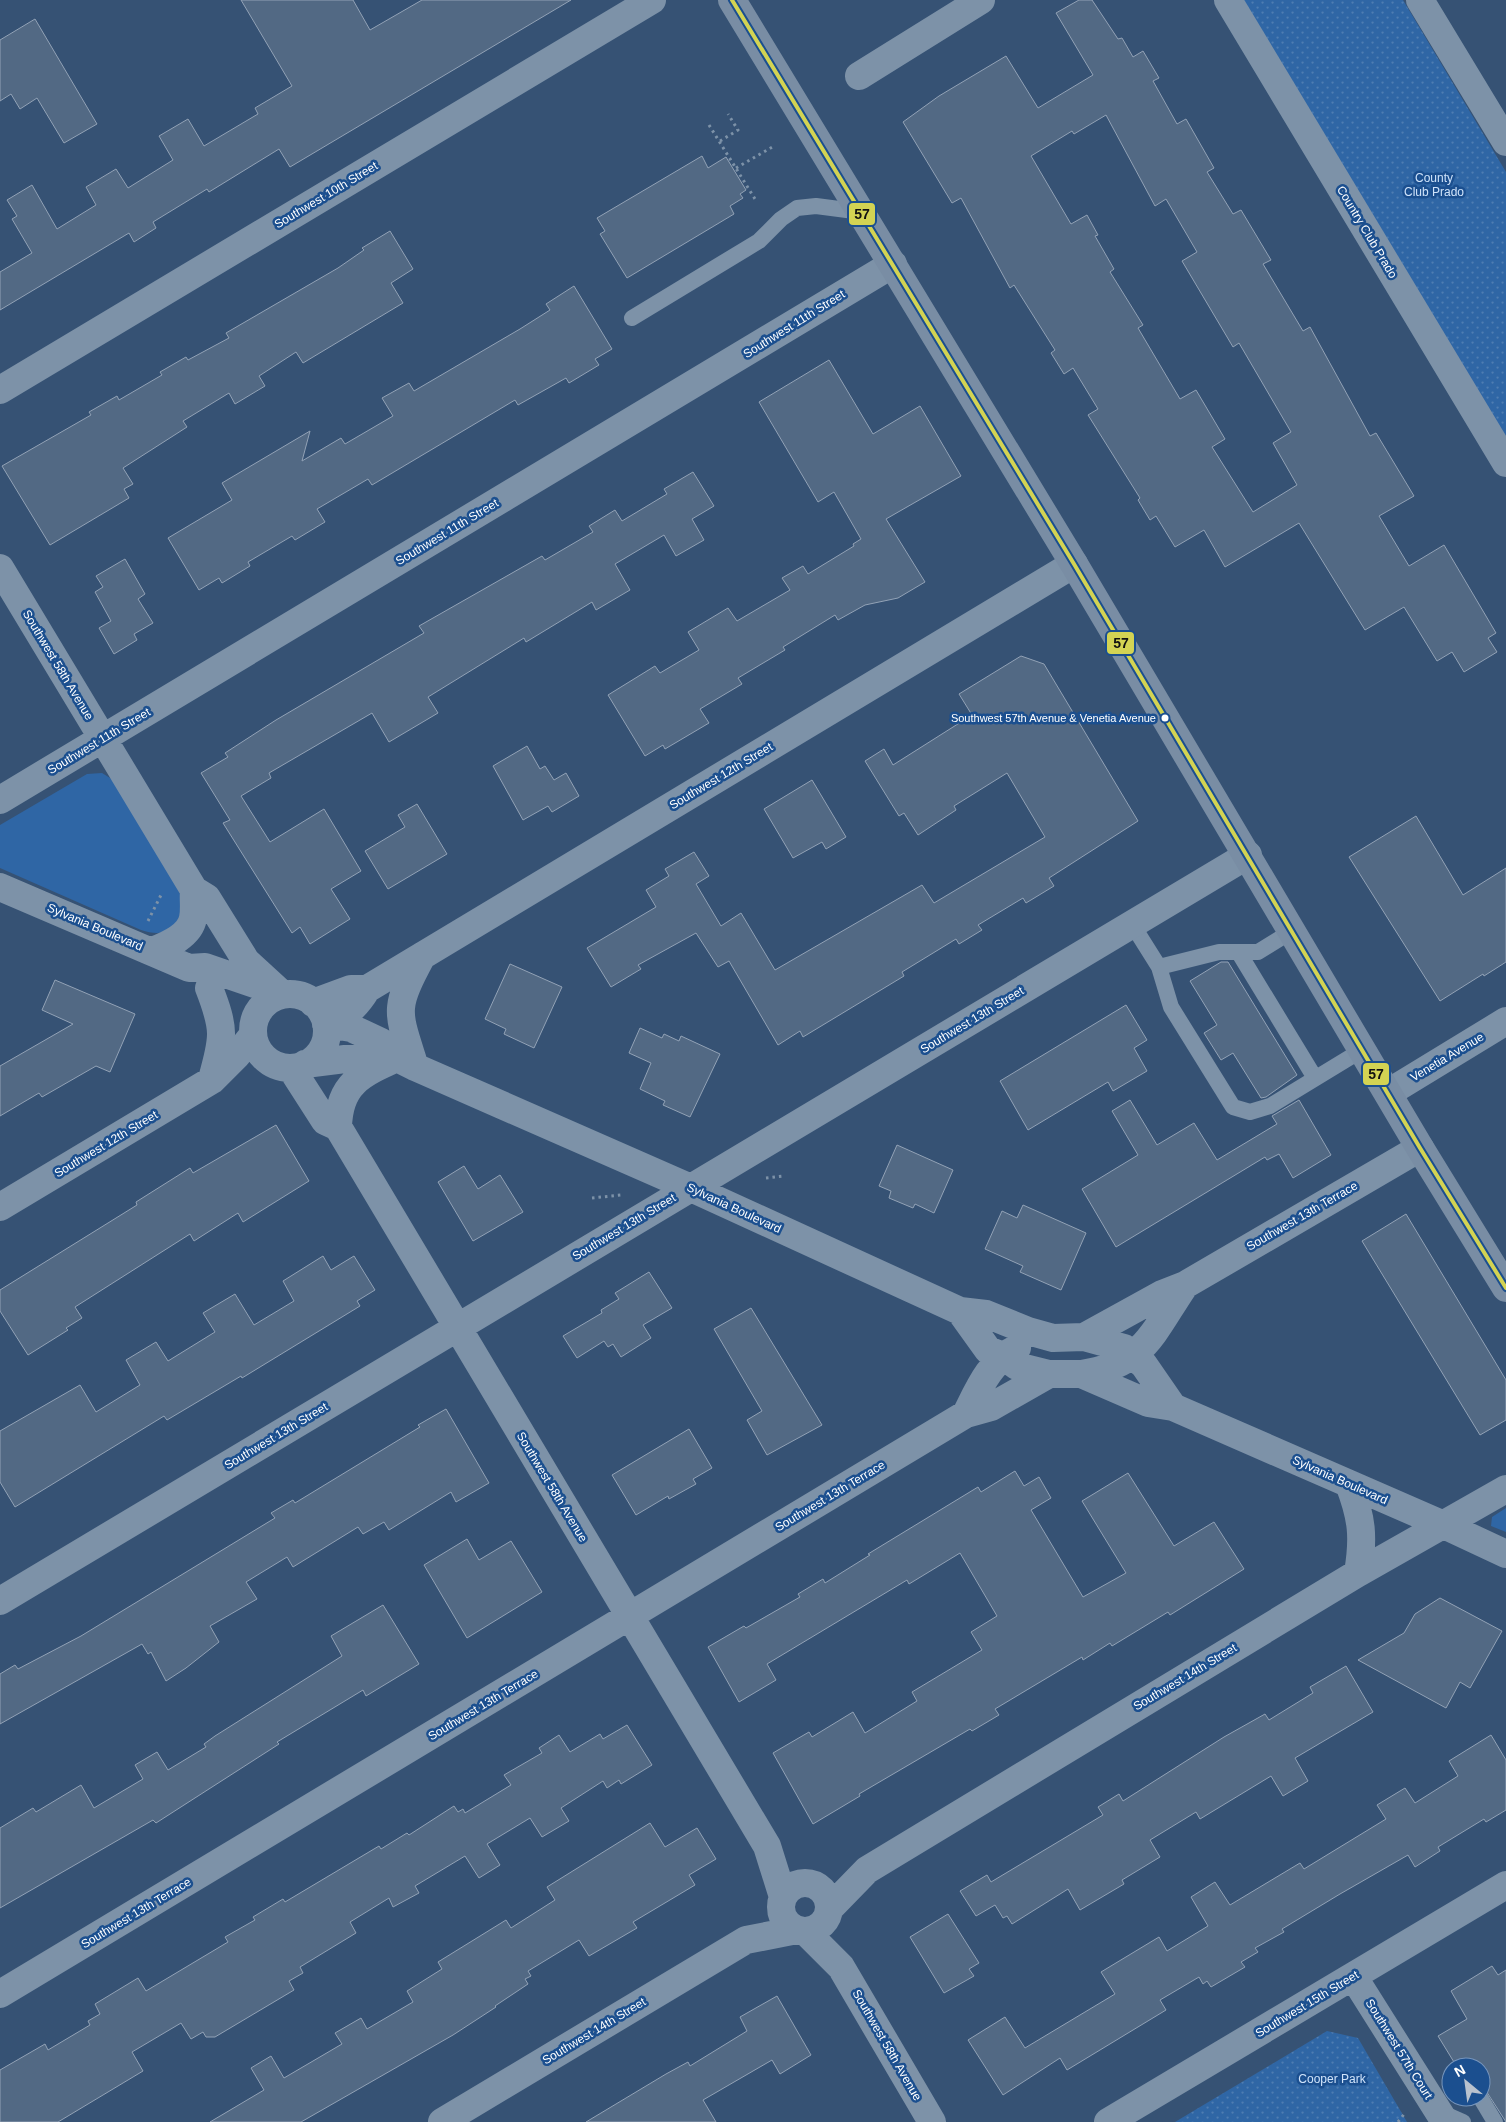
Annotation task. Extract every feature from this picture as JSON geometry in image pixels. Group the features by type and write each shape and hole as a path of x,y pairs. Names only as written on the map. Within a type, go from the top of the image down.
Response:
{"main road":[{"path":"732,0 1074,564 1420,1148 1506,1288"}],"street":[{"name":"Southwest 10th Street","path":"0,390 652,0"},
{"path":"859,76 981,0"},
{"name":"Country Club Prado","path":"1228,0 1506,463"},
{"path":"1420,0 1506,142"},
{"name":"Southwest 11th Street","path":"0,800 893,264"},
{"name":"Southwest 12th Street","path":"320,1013 343,1017 356,1006 367,988 1074,564"},
{"name":"Southwest 58th Avenue","path":"0,568 194,890 207,898 230,938 250,966 282,994"},
{"name":"Southwest 13th Street","path":"0,1601 1248,855"},
{"name":"Sylvania Boulevard","path":"0,887 189,968 198,980 233,1005 253,1031"},
{"path":"152,951 178,938 190,927 194,913 194,890"},
{"path":"338,1127 340,1103 353,1082 372,1069 406,1062 400,1007 404,989 423,955"},
{"name":"Sylvania Boulevard","path":"189,968 206,966 282,994"},
{"path":"209,988 220,1016 223,1035 212,1080"},
{"path":"282,994 299,995 320,1013 326,1038 321,1051 289,1065 257,1048 253,1031 258,1012 268,1001 282,994"},
{"name":"Sylvania Boulevard","path":"320,1013 381,1042 406,1062 691,1188 960,1311 986,1314 1028,1332 1053,1338 1084,1336 1103,1340 1124,1348 1144,1365 1173,1407"},
{"name":"Venetia Avenue","path":"1388,1093 1506,1021"},
{"name":"Southwest 12th Street","path":"0,1207 212,1080 253,1031"},
{"name":"Sylvania Boulevard","path":"289,1065 345,1059 406,1062"},
{"name":"Southwest 12th Street","path":"212,1080 225,1081 250,1069 289,1065"},
{"name":"Southwest 58th Avenue","path":"289,1065 325,1121 338,1127 767,1846 782,1901"},
{"name":"Southwest 13th Terrace","path":"1084,1336 1162,1294 1185,1286 1420,1148"},
{"name":"Southwest 13th Terrace","path":"1081,1374 1116,1366 1134,1355 1144,1346 1185,1286"},
{"name":"Sylvania Boulevard","path":"960,1311 988,1350 1003,1356 1017,1366 1049,1374 1081,1374 1148,1403 1173,1407 1444,1524 1506,1554"},
{"path":"966,1414 989,1370 1003,1356 1026,1344 1053,1338"},
{"name":"Southwest 13th Terrace","path":"0,1994 966,1414 991,1407 1049,1374"},
{"path":"1350,1484 1358,1506 1362,1528 1363,1548 1358,1573"},
{"name":"Southwest 14th Street","path":"829,1911 866,1870 1358,1573 1506,1489"},
{"name":"Southwest 58th Avenue","path":"767,1846 809,1883"},
{"name":"Southwest 14th Street","path":"809,1883 866,1870"},
{"path":"809,1883 826,1893 829,1911 819,1927 801,1931 784,1920 782,1901 792,1886 809,1883"},
{"name":"Southwest 15th Street","path":"1108,2122 1506,1885"},
{"name":"Southwest 14th Street","path":"746,1940 754,1929 782,1901"},
{"name":"Southwest 58th Avenue","path":"829,1911 841,1967"},
{"name":"Southwest 58th Avenue","path":"801,1931 841,1967 932,2122"},
{"name":"Southwest 14th Street","path":"442,2122 746,1940 801,1931"},
{"name":"Southwest 57th Court","path":"1353,1976 1442,2116"}],"lane":[{"path":"632,318 759,241 781,219 797,208 816,206 862,212"},
{"path":"1132,924 1159,967 1171,1007 1233,1107 1250,1112 1270,1106 1362,1050"},
{"path":"1159,967 1219,952 1258,952 1292,931"},
{"path":"1239,953 1315,1078"},
{"path":"1486,2107 1495,2122"},
{"path":"1442,2116 1463,2122"}],"path":[{"path":"720,141 738,130 728,114"},
{"path":"710,125 755,199"},
{"path":"736,168 774,146"},
{"path":"147,924 154,905 165,890"}],"green space":[{"name":"County Club Prado","path":"1242,0 1403,0 1506,172 1506,440"},
{"path":"102,773 115,781 184,897 177,922 167,931 151,933 141,930 0,868 0,825 87,774"},
{"path":"1506,1508 1506,1532 1491,1526 1492,1517"},
{"name":"Cooper Park","path":"1327,2031 1358,2038 1407,2122 1175,2122"}],"building":[{"path":"241,0 353,0 370,30 422,0 571,0 290,167 279,149 209,192 207,189 153,222 156,228 134,242 129,233 0,310 0,272 32,253 12,219 17,216 7,200 32,185 57,229 96,205 86,187 116,169 128,188 173,160 159,136 188,119 204,146 258,114 255,108 292,86"},
{"path":"1079,0 1092,0 1118,39 1122,38 1133,57 1143,51 1159,78 1153,81 1177,124 1186,119 1214,168 1207,172 1233,214 1241,210 1271,260 1263,264 1303,331 1310,327 1370,436 1376,433 1414,496 1379,516 1409,566 1444,545 1496,633 1488,638 1497,652 1464,672 1452,652 1437,661 1404,607 1365,630 1299,523 1225,567 1204,530 1175,547 1156,516 1150,520 1138,500 1140,498 1088,415 1098,409 1073,368 1064,374 1051,353 1055,350 1014,285 1010,288 961,198 952,203 903,122 939,96 1006,56 1038,108 1093,75 1056,13","holes":["1106,115 1155,206 1166,199 1197,252 1182,261 1233,347 1239,343 1291,432 1273,443 1297,485 1253,512 1212,447 1225,439 1196,390 1180,399 1138,328 1143,325 1110,272 1114,269 1095,236 1098,235 1087,215 1071,224 1031,156 1072,131 1074,134"]},
{"path":"35,19 97,124 64,143 37,98 20,109 11,94 0,101 0,40"},
{"path":"702,156 708,168 726,157 746,190 740,194 743,198 730,206 734,214 627,278 600,234 605,231 597,218"},
{"path":"390,231 413,269 391,283 403,303 303,363 296,352 259,376 265,386 235,404 229,393 183,421 187,427 123,468 133,484 124,489 129,498 50,545 2,466 91,415 89,412 117,396 119,400 162,375 160,372 186,357 188,360 229,338 226,333 338,268 364,250 362,248"},
{"path":"574,286 612,349 595,359 599,365 569,383 566,378 518,405 515,400 372,485 368,479 317,509 325,522 295,540 292,536 248,562 250,566 222,583 219,578 199,590 168,538 232,500 222,483 310,431 302,461 341,438 345,444 393,416 382,398 409,383 414,391 550,310 546,304"},
{"path":"829,360 873,434 920,406 961,476 886,519 925,582 898,598 865,605 838,620 835,615 783,647 785,650 738,678 742,684 700,709 709,723 665,749 663,745 645,756 608,695 655,666 660,673 699,650 688,632 728,608 737,621 790,590 782,578 803,566 808,574 854,546 853,544 861,539 834,492 818,502 759,402"},
{"path":"693,472 714,506 692,519 704,540 676,556 664,535 615,564 630,590 596,610 592,602 526,642 524,638 428,697 438,713 389,742 372,713 269,773 271,778 241,796 270,842 324,809 361,871 331,889 350,919 310,944 300,927 292,933 223,823 230,820 201,773 228,757 225,753 276,720 424,633 419,626 542,556 545,560 593,532 589,526 615,510 622,521 667,494 664,489"},
{"path":"125,559 145,594 138,599 153,623 134,634 137,640 114,654 99,628 111,621 95,592 103,587 96,576"},
{"path":"1021,656 1044,664 1138,821 1049,878 1054,886 1026,903 1023,898 978,925 982,930 959,944 956,939 902,972 904,976 803,1037 800,1031 778,1045 729,961 718,967 696,933 638,965 641,969 611,987 587,948 656,907 646,890 669,876 665,869 694,852 709,876 696,884 721,926 741,913 775,970 922,885 934,903 1045,837 1007,773 954,806 956,810 918,835 904,813 899,816 865,761 884,749 893,765 972,715 959,694"},
{"path":"527,746 540,769 545,766 554,780 566,773 579,796 552,812 548,806 523,820 493,766"},
{"path":"812,780 846,837 826,849 822,842 793,858 764,809"},
{"path":"417,804 447,854 388,889 365,851 405,827 398,815"},
{"path":"1416,816 1463,895 1506,868 1506,962 1440,1001 1349,857"},
{"path":"1221,962 1228,962 1297,1075 1266,1097 1261,1098 1233,1053 1221,1060 1204,1033 1217,1025 1190,981"},
{"path":"510,964 562,987 534,1048 504,1034 506,1029 485,1019"},
{"path":"55,980 135,1014 110,1072 96,1066 42,1097 39,1093 0,1116 0,1066 73,1024 42,1010"},
{"path":"1126,1005 1147,1040 1134,1048 1147,1071 1113,1091 1108,1082 1028,1130 1000,1081"},
{"path":"640,1028 662,1038 664,1034 679,1041 681,1036 720,1054 690,1117 663,1105 665,1101 640,1089 651,1063 629,1053"},
{"path":"1130,1100 1157,1145 1194,1123 1217,1160 1277,1124 1272,1116 1299,1100 1331,1155 1293,1178 1279,1154 1267,1160 1265,1157 1116,1247 1082,1189 1138,1155 1112,1111"},
{"path":"276,1125 309,1181 243,1222 238,1213 194,1241 190,1234 75,1307 82,1318 66,1328 68,1330 28,1355 0,1311 0,1290 137,1205 136,1202 190,1168 193,1173"},
{"path":"897,1145 953,1170 934,1213 915,1204 913,1208 889,1198 891,1191 879,1186"},
{"path":"464,1166 478,1189 500,1175 523,1212 473,1241 438,1182"},
{"path":"1023,1205 1086,1233 1061,1290 1020,1272 1023,1266 985,1249 1002,1211 1017,1218"},
{"path":"1406,1214 1506,1380 1506,1420 1480,1435 1362,1241"},
{"path":"323,1256 331,1270 354,1256 375,1290 357,1301 360,1306 242,1378 241,1376 167,1420 164,1416 15,1507 0,1482 0,1431 80,1385 96,1412 140,1385 126,1360 156,1342 168,1361 215,1332 203,1313 235,1294 254,1325 294,1301 283,1281"},
{"path":"649,1272 672,1308 643,1325 651,1338 621,1357 613,1344 608,1347 604,1341 577,1358 563,1336 602,1313 601,1310 619,1299 615,1293"},
{"path":"751,1308 822,1425 767,1455 747,1420 762,1411 714,1329"},
{"path":"446,1409 489,1483 456,1502 451,1492 389,1530 384,1522 363,1534 358,1527 293,1567 287,1557 246,1582 257,1599 210,1626 219,1642 166,1681 151,1652 148,1654 142,1644 0,1724 0,1674 15,1665 18,1669 81,1636 275,1518 271,1513 293,1500 295,1503 420,1427 418,1425"},
{"path":"689,1429 712,1468 693,1479 696,1484 669,1499 668,1496 636,1515 612,1475"},
{"path":"1015,1471 1024,1486 1039,1477 1051,1498 1031,1510 1083,1597 1126,1573 1082,1501 1128,1473 1174,1546 1214,1522 1244,1569 1170,1615 1168,1612 1112,1646 1110,1643 1083,1660 1082,1657 995,1709 999,1715 972,1731 970,1729 859,1794 860,1796 813,1824 773,1753 809,1732 812,1737 853,1712 865,1733 917,1701 912,1692 982,1650 971,1632 997,1616 960,1553 909,1584 907,1580 767,1664 776,1680 739,1702 708,1647 800,1597 798,1594 823,1579 825,1583 870,1555 868,1554 978,1487 981,1492"},
{"path":"467,1539 479,1560 511,1541 542,1592 467,1638 424,1565"},
{"path":"1440,1598 1502,1631 1470,1688 1460,1682 1446,1708 1358,1660 1404,1633 1415,1614"},
{"path":"383,1605 419,1664 366,1696 363,1690 277,1742 279,1744 156,1823 153,1820 0,1908 0,1828 33,1808 36,1812 81,1785 94,1808 143,1779 135,1765 157,1752 168,1770 206,1747 204,1744 215,1736 342,1656 331,1636"},
{"path":"1346,1666 1373,1712 1295,1758 1308,1781 1283,1796 1271,1776 1200,1819 1196,1812 1150,1840 1160,1857 1122,1880 1124,1884 1080,1910 1068,1889 1012,1924 1007,1916 1003,1918 995,1905 976,1916 960,1891 987,1875 991,1882 1103,1815 1098,1807 1119,1794 1123,1801 1224,1737 1265,1714 1269,1720 1313,1693 1310,1687"},
{"path":"627,1725 652,1765 621,1784 619,1780 607,1788 603,1781 561,1808 569,1821 542,1837 530,1818 487,1844 500,1865 479,1878 465,1856 415,1886 419,1893 393,1907 389,1898 350,1922 356,1933 300,1967 303,1973 289,1981 294,1990 215,2037 206,2037 203,2032 191,2039 181,2023 132,2052 143,2071 58,2122 0,2122 0,2070 45,2044 48,2050 90,2025 88,2021 100,2014 95,2004 138,1978 146,1991 228,1942 225,1937 255,1920 253,1917 283,1899 285,1902 379,1846 381,1849 407,1833 409,1835 454,1806 458,1812 463,1809 465,1813 511,1785 504,1775 542,1753 539,1748 559,1735 570,1752 600,1734 603,1739"},
{"path":"1491,1735 1506,1760 1506,1810 1486,1822 1484,1819 1438,1847 1440,1851 1415,1867 1408,1855 1340,1894 1282,1929 1284,1932 1255,1948 1258,1952 1241,1962 1245,1967 1211,1987 1207,1981 1203,1984 1199,1977 1160,2000 1166,2010 1067,2070 1060,2058 1003,2095 968,2040 1005,2017 1025,2048 1115,1994 1101,1972 1159,1937 1167,1951 1208,1926 1191,1897 1215,1882 1230,1905 1300,1863 1304,1869 1386,1819 1377,1805 1405,1788 1415,1803 1458,1776 1449,1761"},
{"path":"650,1823 665,1847 697,1828 716,1859 689,1875 695,1885 633,1922 637,1928 589,1956 579,1940 528,1971 531,1976 525,1979 528,1984 496,2007 453,2035 301,2122 210,2122 264,2090 251,2068 271,2056 284,2078 342,2044 335,2033 361,2018 367,2029 413,2002 407,1991 442,1969 438,1962 506,1920 511,1928 555,1900 547,1887"},
{"path":"948,1914 979,1963 969,1969 974,1976 944,1993 910,1937"},
{"path":"1492,1966 1498,1975 1506,1970 1506,2122 1491,2099 1491,2057 1451,2057 1438,2036 1467,2019 1451,1991"},
{"path":"777,1996 811,2055 780,2074 772,2060 703,2100 716,2122 586,2122 688,2062 690,2066 747,2031 740,2017"}],"transit line":[{"name":"57","path":"732,0 1074,564 1420,1148 1506,1288"}],"place":[{"name":"Southwest 57th Avenue & Venetia Avenue","path":"1165,718"}]}
